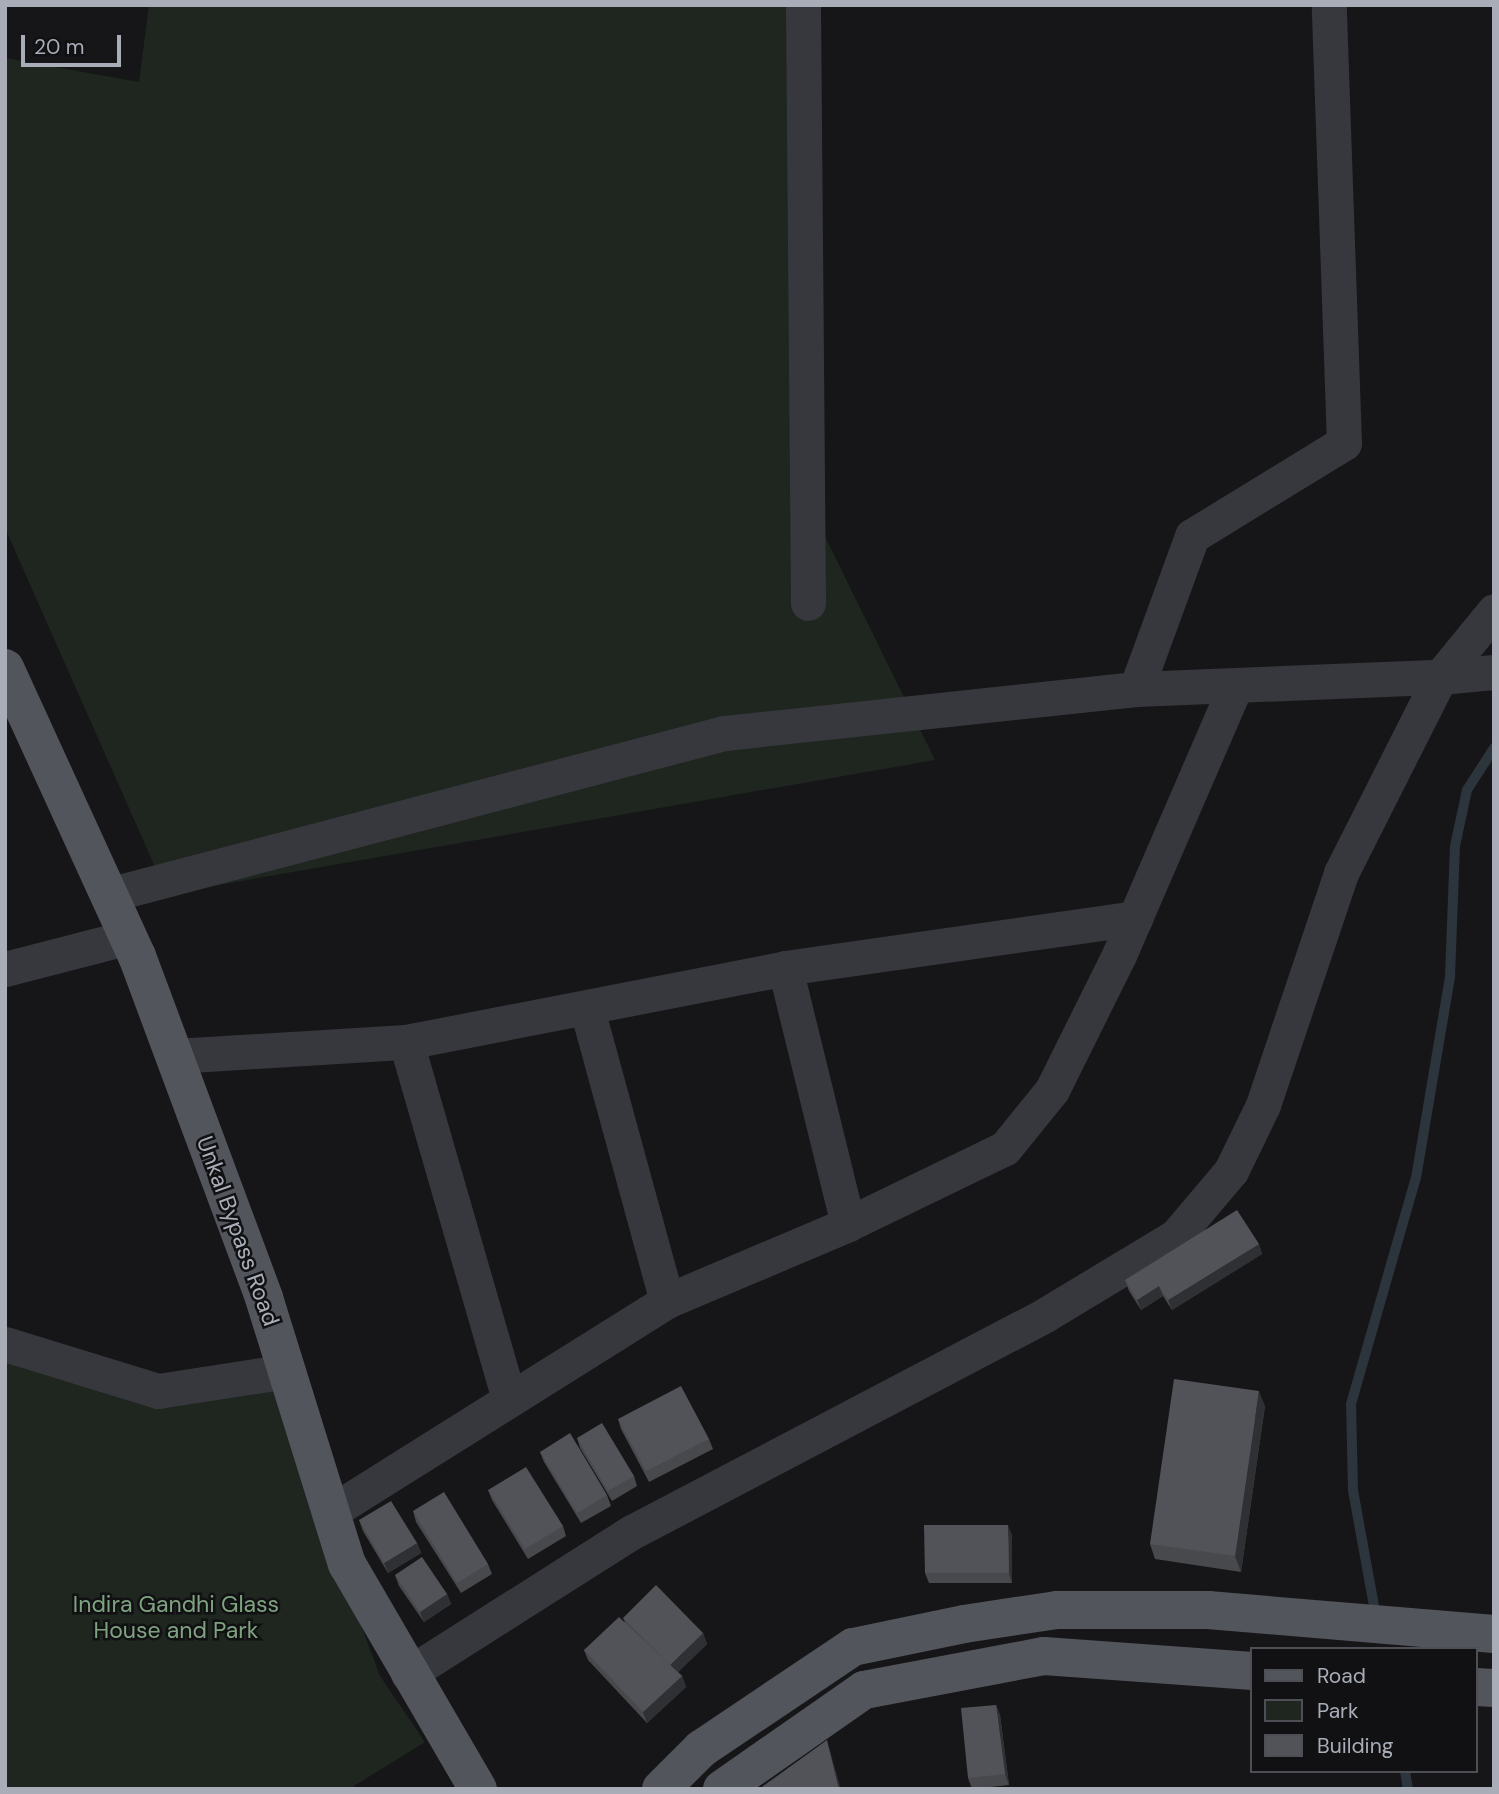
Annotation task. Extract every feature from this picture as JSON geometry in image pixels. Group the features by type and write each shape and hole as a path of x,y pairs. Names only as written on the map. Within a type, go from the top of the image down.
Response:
{"main road":[{"name":"Unkal Bypass Road","path":"5,668 129,937 175,1056 287,1371 347,1564 408,1674 478,1789"},
{"path":"661,1789 701,1749 853,1647 1042,1612 1208,1611 1494,1634"},
{"path":"1042,1612 1044,1656"},
{"path":"722,1789 864,1690 1044,1656 1250,1671"}],"street":[{"path":"803,5 808,603"},
{"path":"1136,689 1192,536 1344,443 1329,5"},
{"path":"408,1674 632,1532 1045,1315 1176,1236 1207,1207 1263,1104 1341,873 1440,677 1494,611"},
{"path":"108,894 724,733 1136,689 1235,687 1494,673"},
{"path":"329,1513 508,1395 667,1301 848,1224 1005,1148 1028,1125 1052,1090 1135,918 1235,687"},
{"path":"175,1056 406,1042 587,1009 785,968 1135,918"},
{"path":"5,969 129,937"},
{"path":"785,968 848,1224"},
{"path":"587,1009 667,1301"},
{"path":"406,1042 508,1395"},
{"path":"5,1344 158,1391 287,1371"}],"green space":[{"path":"149,5 813,5 803,492 935,760 167,894 5,528 5,58 139,82"},
{"name":"Indira Gandhi Glass House and Park","path":"5,1357 171,1407 270,1382 380,1676 425,1742 349,1789 5,1789"}],"building":[{"path":"1237,1210 1259,1244 1168,1300 1159,1286 1137,1300 1125,1280"},
{"path":"1174,1379 1259,1391 1235,1556 1150,1544"},
{"path":"681,1386 709,1439 646,1471 618,1419"},
{"path":"602,1423 634,1476 608,1491 577,1438"},
{"path":"570,1433 607,1495 577,1513 540,1452"},
{"path":"526,1467 563,1526 525,1549 488,1490"},
{"path":"444,1492 488,1564 457,1583 413,1511"},
{"path":"391,1501 417,1543 384,1563 359,1520"},
{"path":"924,1525 1008,1525 1009,1573 925,1573"},
{"path":"422,1557 447,1594 420,1612 395,1575"},
{"path":"656,1585 703,1633 670,1665 623,1618"},
{"path":"619,1617 682,1676 643,1712 584,1650"},
{"path":"996,1705 1005,1774 968,1778 961,1708"},
{"path":"827,1740 839,1789 759,1789"}],"waterway":[{"path":"1376,1617 1353,1490 1351,1404 1416,1178 1450,976 1455,846 1467,790 1494,748"},
{"path":"1405,1773 1408,1789"}]}
